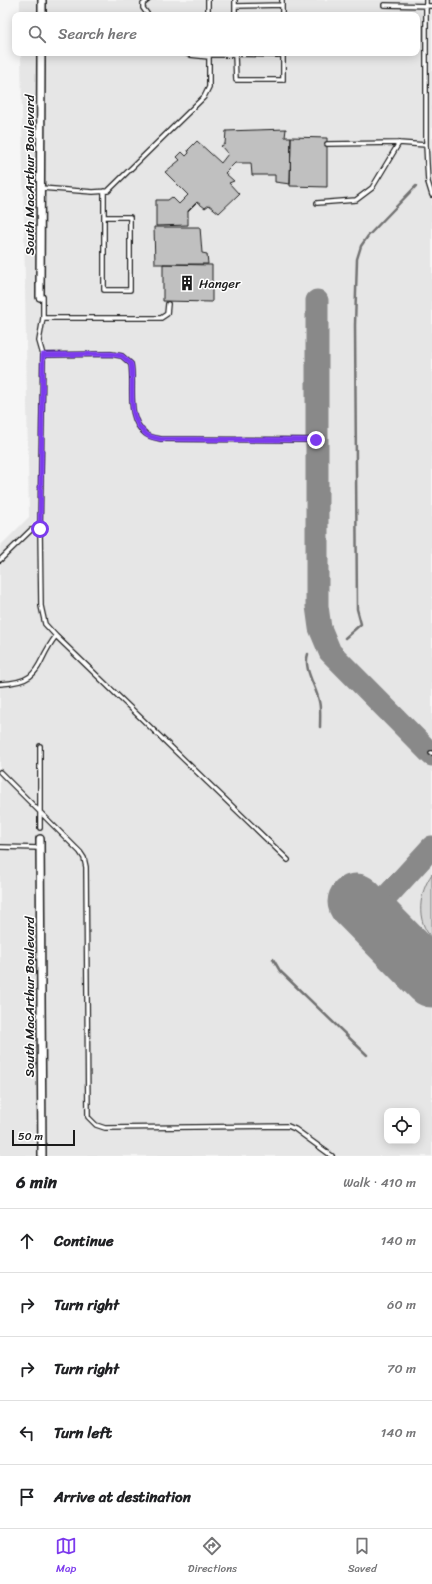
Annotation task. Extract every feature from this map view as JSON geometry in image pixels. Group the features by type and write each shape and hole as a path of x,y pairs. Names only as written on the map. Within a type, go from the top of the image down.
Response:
{"street":[{"path":"42,0 42,12"},
{"name":"South MacArthur Boulevard","path":"41,56 42,297"},
{"name":"South MacArthur Boulevard","path":"40,839 42,1156"}],"lane":[{"path":"146,12 143,8 143,4 148,0"},
{"path":"208,0 208,12"},
{"path":"235,0 235,12"},
{"path":"282,0 282,12"},
{"path":"426,0 426,145 428,182 432,195"},
{"path":"235,6 282,5"},
{"path":"384,5 432,6"},
{"path":"41,188 108,191 204,97 209,87 209,56"},
{"path":"235,56 236,80 283,80 283,56"},
{"path":"327,144 399,143 426,145"},
{"path":"317,203 356,200 367,192 372,188 399,143"},
{"path":"104,191 104,217 104,290 130,290 130,217 104,217"},
{"path":"42,297 43,318 39,341 43,355 40,529 41,606 45,624 288,860"},
{"path":"43,318 160,318 167,314 168,304"},
{"path":"43,355 110,354 122,356 131,364 133,409 136,424 147,435 160,439 316,440"},
{"path":"0,560 31,530 40,529"},
{"path":"0,684 19,682 32,677 40,666 47,648 56,636"},
{"path":"40,746 40,828"},
{"path":"0,772 80,852 84,858 86,867 88,1117 96,1125 106,1128 288,1126 295,1129 332,1156"},
{"path":"0,847 40,848"}],"shaded area":[{"path":"20,0 432,0 432,1156 0,1156 0,546 29,517 21,56 420,56 420,12 20,12"},
{"path":"432,874 432,938 423,923 421,906 424,889"}],"building":[{"path":"286,129 285,137 291,137 290,184 275,182 275,175 252,175 251,163 235,163 225,173 234,181 229,183 239,194 219,213 209,205 205,208 197,202 188,211 188,225 156,226 156,200 168,200 172,197 179,204 188,195 165,172 180,160 177,157 182,152 186,156 189,153 188,150 197,141 221,163 228,154 221,146 225,144 226,131"},
{"path":"291,137 327,138 327,187 290,186"},
{"path":"154,227 200,227 202,253 207,254 208,264 155,264"},
{"name":"Hanger","path":"163,264 212,265 212,302 163,301"}],"waterway":[{"path":"345,638 361,624 357,609 355,325 357,259 361,246 368,236 416,186"},
{"path":"308,654 308,672 320,704 320,727"},
{"path":"273,959 280,971 367,1055"}],"taxiway":[{"path":"317,301 317,606 320,628 330,652 432,755"},
{"path":"369,916 432,847"}],"runway":[{"path":"356,902 432,979"}],"place":[{"name":"Hanger","path":"187,283"}],"route":[{"path":"40,529 43,355 110,354 122,356 131,364 133,372 133,409 136,424 147,435 160,439 316,440"}]}
